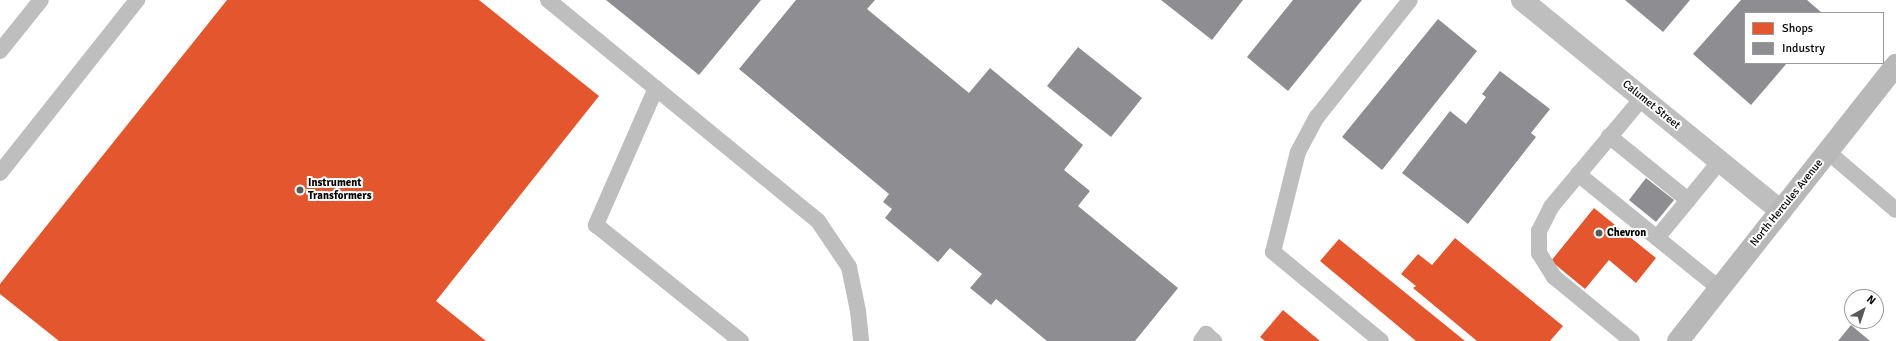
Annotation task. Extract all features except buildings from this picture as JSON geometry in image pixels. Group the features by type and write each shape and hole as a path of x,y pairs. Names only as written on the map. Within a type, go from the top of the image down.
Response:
{"street":[{"name":"Calumet Street","path":"1522,0 1781,211"},
{"name":"North Hercules Avenue","path":"1678,341 1896,65"}],"lane":[{"path":"0,50 41,0"},
{"path":"0,173 137,0"},
{"path":"548,0 818,221 849,267 858,311 861,341"},
{"path":"1381,341 1273,252 1298,152 1301,146 1317,117 1410,0"},
{"path":"656,88 596,225 741,341"},
{"path":"1632,341 1554,277 1539,253 1539,231 1551,208 1609,136 1642,98"},
{"path":"1609,136 1688,200"},
{"path":"1828,152 1896,210"},
{"path":"1658,238 1720,161"},
{"path":"1578,174 1719,288"},
{"path":"1201,341 1206,334 1214,341"}],"place":[{"name":"Instrument Transformers","path":"300,190"},
{"name":"Chevron","path":"1599,233"}]}
